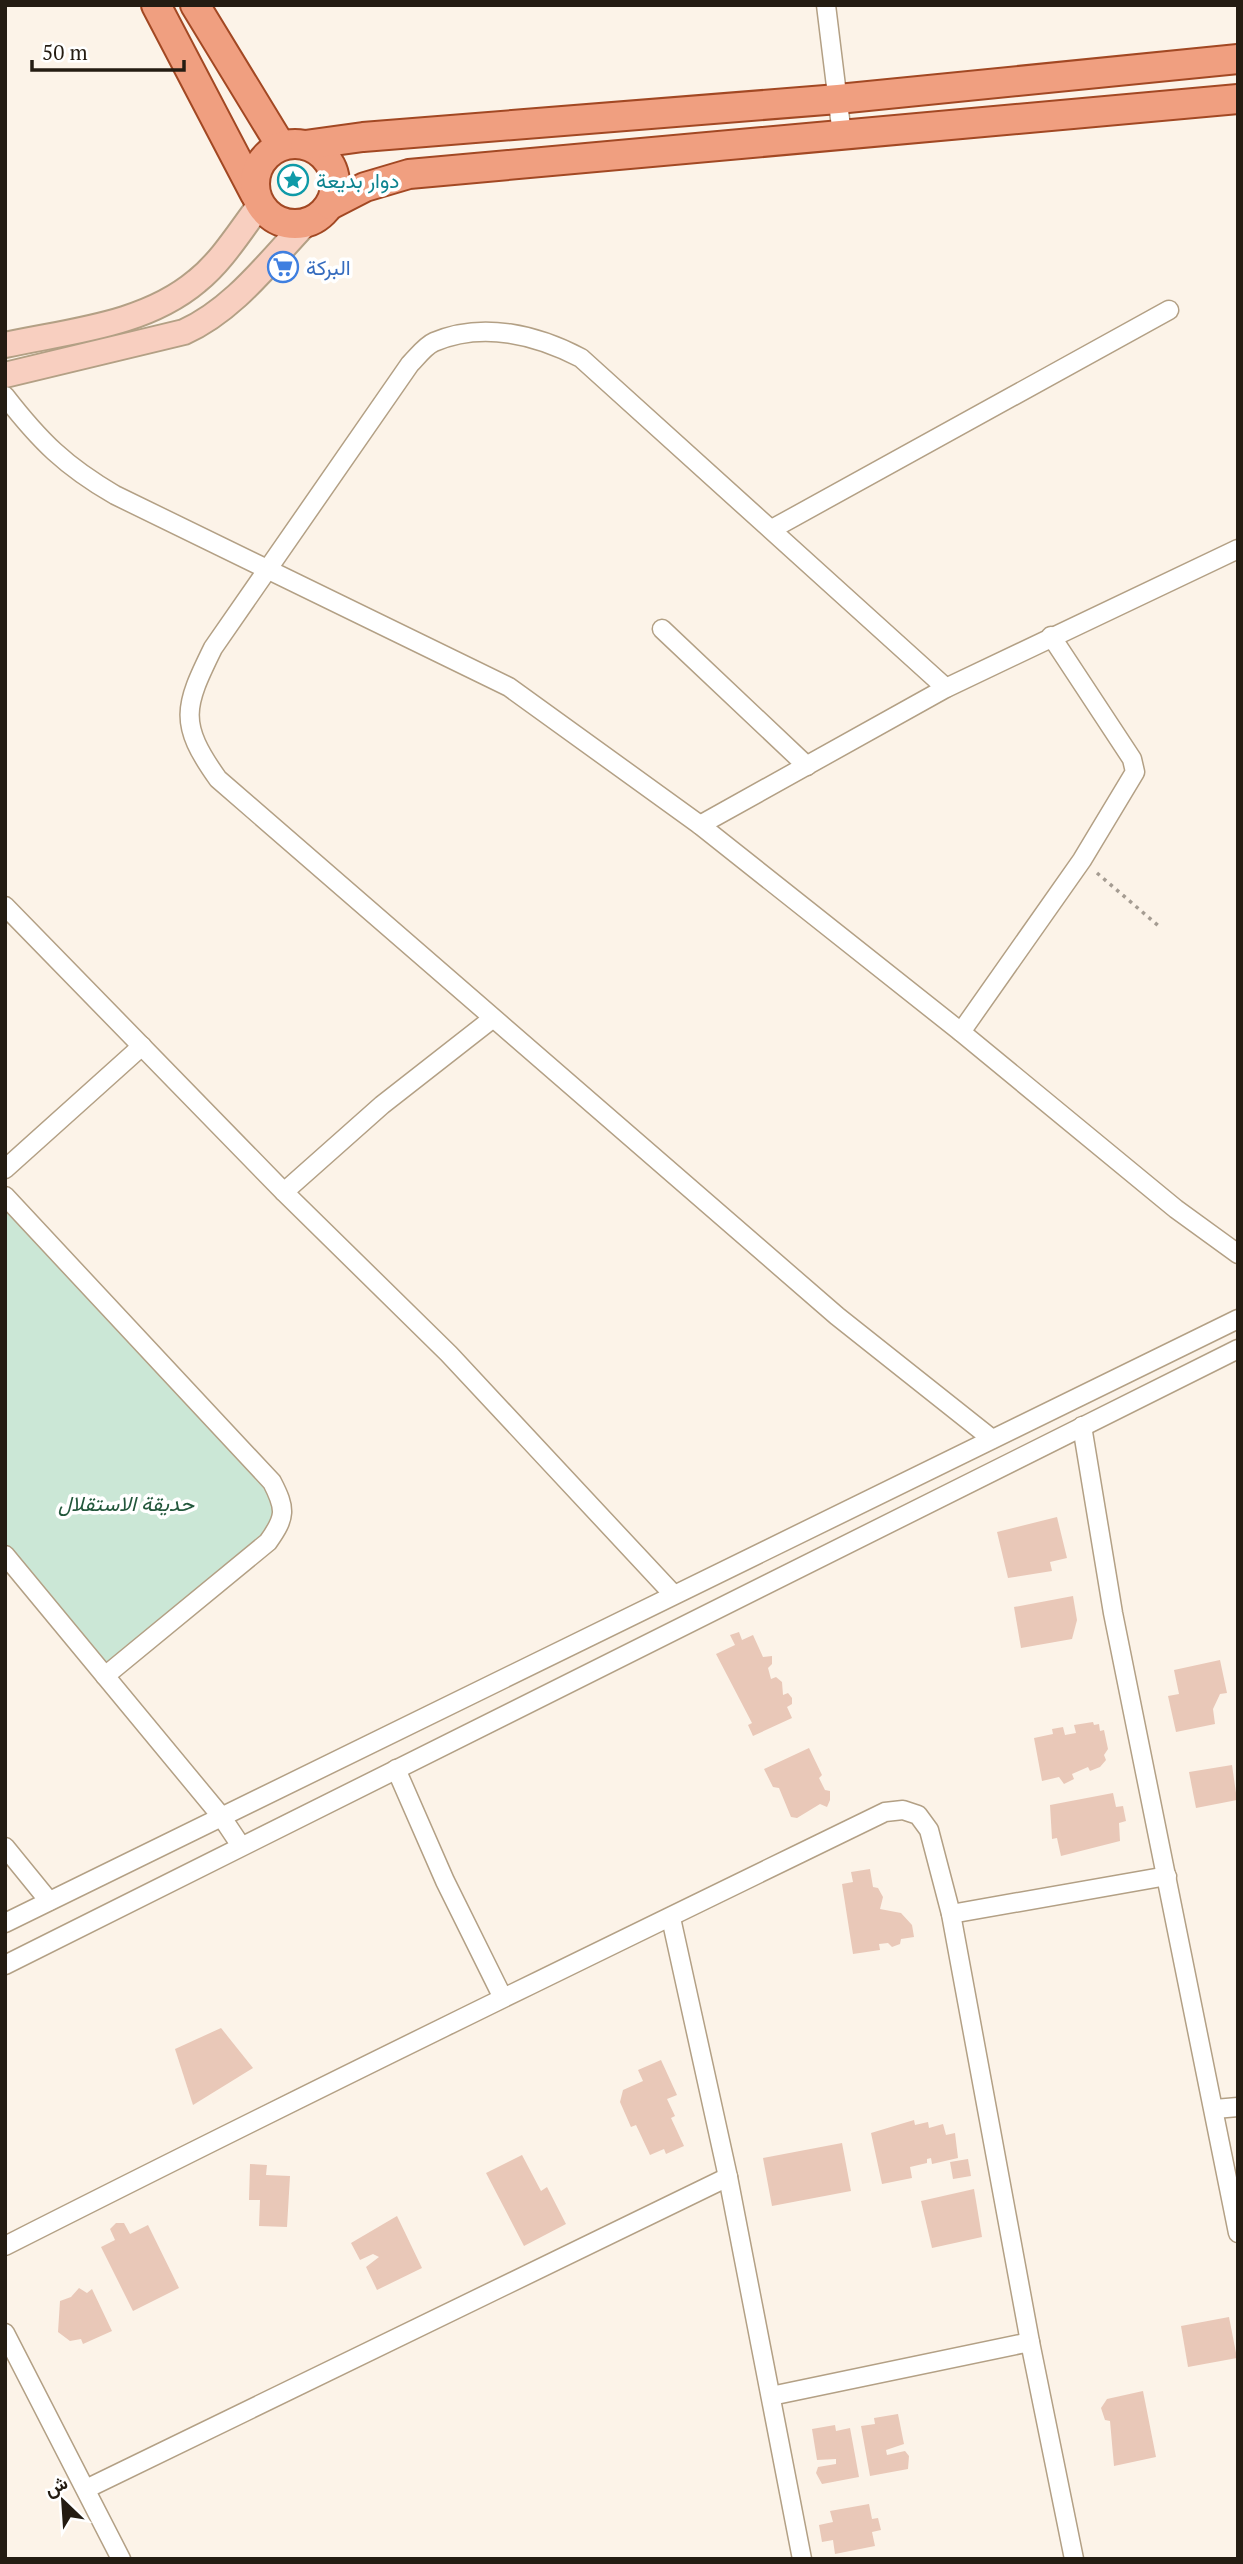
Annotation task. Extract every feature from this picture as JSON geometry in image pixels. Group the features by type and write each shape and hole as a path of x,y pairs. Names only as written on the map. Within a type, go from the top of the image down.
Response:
{"main road":[{"path":"156,5 257,200 279,222 304,225 322,214 330,205 365,187 409,174 1238,99"},
{"path":"195,5 245,92 293,146 323,156 330,164 335,184 330,205"},
{"path":"257,200 257,169 271,151 293,146 363,136 838,99 1238,59"}],"street":[{"path":"826,5 842,135"},
{"path":"5,345 128,319 160,305 198,280 257,200"},
{"path":"5,375 184,332 203,324 233,299 304,225"},
{"path":"772,529 1169,310"},
{"path":"946,688 582,358 552,342 512,332 464,334 432,343 410,364 213,648 195,685 187,719 198,752 218,779 837,1316 992,1439"},
{"path":"5,396 50,451 82,476 114,495 268,567 509,687 700,825 961,1032 1176,1209 1238,1254"},
{"path":"700,825 946,688 1238,549"},
{"path":"662,629 807,766"},
{"path":"961,1032 1082,860 1135,772 1132,759 1051,636"},
{"path":"5,906 284,1192 449,1354 673,1594"},
{"path":"284,1192 382,1105 492,1018"},
{"path":"5,1169 142,1046"},
{"path":"5,1196 272,1482 283,1503 281,1524 268,1542 105,1676"},
{"path":"5,1923 1238,1319"},
{"path":"5,1965 1238,1349"},
{"path":"1082,1426 1113,1614 1238,2233"},
{"path":"5,1555 221,1816 241,1846"},
{"path":"396,1769 444,1881 502,1996"},
{"path":"5,2246 502,1996 671,1918 885,1812 903,1810 918,1815 929,1830 951,1914 1030,2342 1074,2559"},
{"path":"5,1847 49,1901"},
{"path":"951,1914 1167,1876"},
{"path":"671,1918 728,2177 802,2559"},
{"path":"1215,2109 1238,2107"},
{"path":"86,2489 728,2177"},
{"path":"5,2333 121,2559"},
{"path":"771,2396 1030,2342"}],"path":[{"path":"1082,860 1161,928"}],"green space":[{"name":"حديقة الاستقلال","path":"5,1196 272,1482 281,1524 105,1676 5,1554"}],"building":[{"path":"1057,1517 1067,1558 1050,1562 1052,1571 1008,1578 997,1532"},
{"path":"1073,1596 1077,1620 1072,1639 1021,1648 1014,1607"},
{"path":"739,1632 742,1640 753,1635 763,1657 772,1656 772,1664 768,1668 771,1679 776,1677 782,1682 783,1695 788,1693 792,1698 792,1704 787,1707 792,1718 753,1736 748,1725 752,1723 716,1654 735,1645 730,1635"},
{"path":"1220,1660 1227,1693 1220,1694 1213,1709 1215,1724 1176,1732 1168,1696 1179,1694 1174,1670"},
{"path":"1093,1722 1094,1725 1099,1724 1100,1731 1104,1730 1108,1749 1104,1755 1106,1760 1100,1767 1090,1771 1088,1767 1072,1774 1074,1779 1064,1784 1059,1777 1042,1781 1034,1738 1053,1734 1052,1729 1063,1727 1065,1735 1076,1733 1074,1725"},
{"path":"809,1748 822,1775 819,1778 825,1790 830,1791 830,1800 827,1807 820,1804 797,1818 791,1817 779,1788 773,1787 764,1769"},
{"path":"1232,1765 1237,1800 1196,1808 1189,1772"},
{"path":"1113,1793 1116,1807 1123,1806 1126,1821 1119,1823 1120,1841 1061,1856 1057,1838 1052,1839 1050,1805"},
{"path":"870,1869 873,1887 878,1888 883,1897 880,1909 901,1913 912,1925 914,1937 901,1939 900,1944 892,1947 888,1943 879,1944 880,1950 853,1954 842,1884 853,1882 851,1872"},
{"path":"221,2028 253,2068 193,2105 175,2049"},
{"path":"661,2060 677,2095 667,2099 675,2116 671,2118 684,2146 666,2154 664,2149 650,2155 636,2125 631,2127 620,2102 623,2090 643,2081 638,2070"},
{"path":"914,2120 915,2125 928,2122 929,2128 943,2124 946,2135 955,2133 958,2158 932,2164 931,2158 927,2159 927,2163 910,2167 912,2178 882,2184 871,2133"},
{"path":"842,2143 851,2191 772,2206 763,2158"},
{"path":"522,2155 541,2191 547,2187 566,2224 524,2246 486,2173"},
{"path":"968,2159 971,2176 953,2179 950,2162"},
{"path":"250,2164 267,2165 266,2175 290,2176 287,2227 259,2226 260,2200 249,2200"},
{"path":"974,2189 982,2237 932,2248 921,2201"},
{"path":"397,2216 422,2268 377,2290 366,2267 379,2257 373,2254 360,2260 351,2243"},
{"path":"116,2223 124,2223 130,2234 148,2225 179,2288 133,2311 101,2247 115,2240 110,2229"},
{"path":"79,2288 87,2293 92,2289 112,2331 83,2344 81,2339 70,2341 58,2332 60,2301 71,2297"},
{"path":"1229,2317 1237,2358 1188,2367 1181,2326"},
{"path":"1143,2391 1156,2457 1114,2466 1110,2421 1105,2420 1101,2408 1107,2399"},
{"path":"898,2414 904,2444 886,2450 887,2455 905,2451 909,2456 908,2469 870,2476 861,2426 875,2424 874,2418"},
{"path":"835,2425 836,2431 850,2428 859,2477 822,2484 816,2473 818,2467 836,2464 836,2459 817,2460 812,2429"},
{"path":"869,2504 872,2519 878,2518 881,2530 872,2532 875,2546 835,2554 833,2540 822,2542 819,2525 833,2522 830,2511"}],"place":[{"name":"دوار بديعة","path":"293,180"},
{"name":"البركة","path":"283,267"}]}
